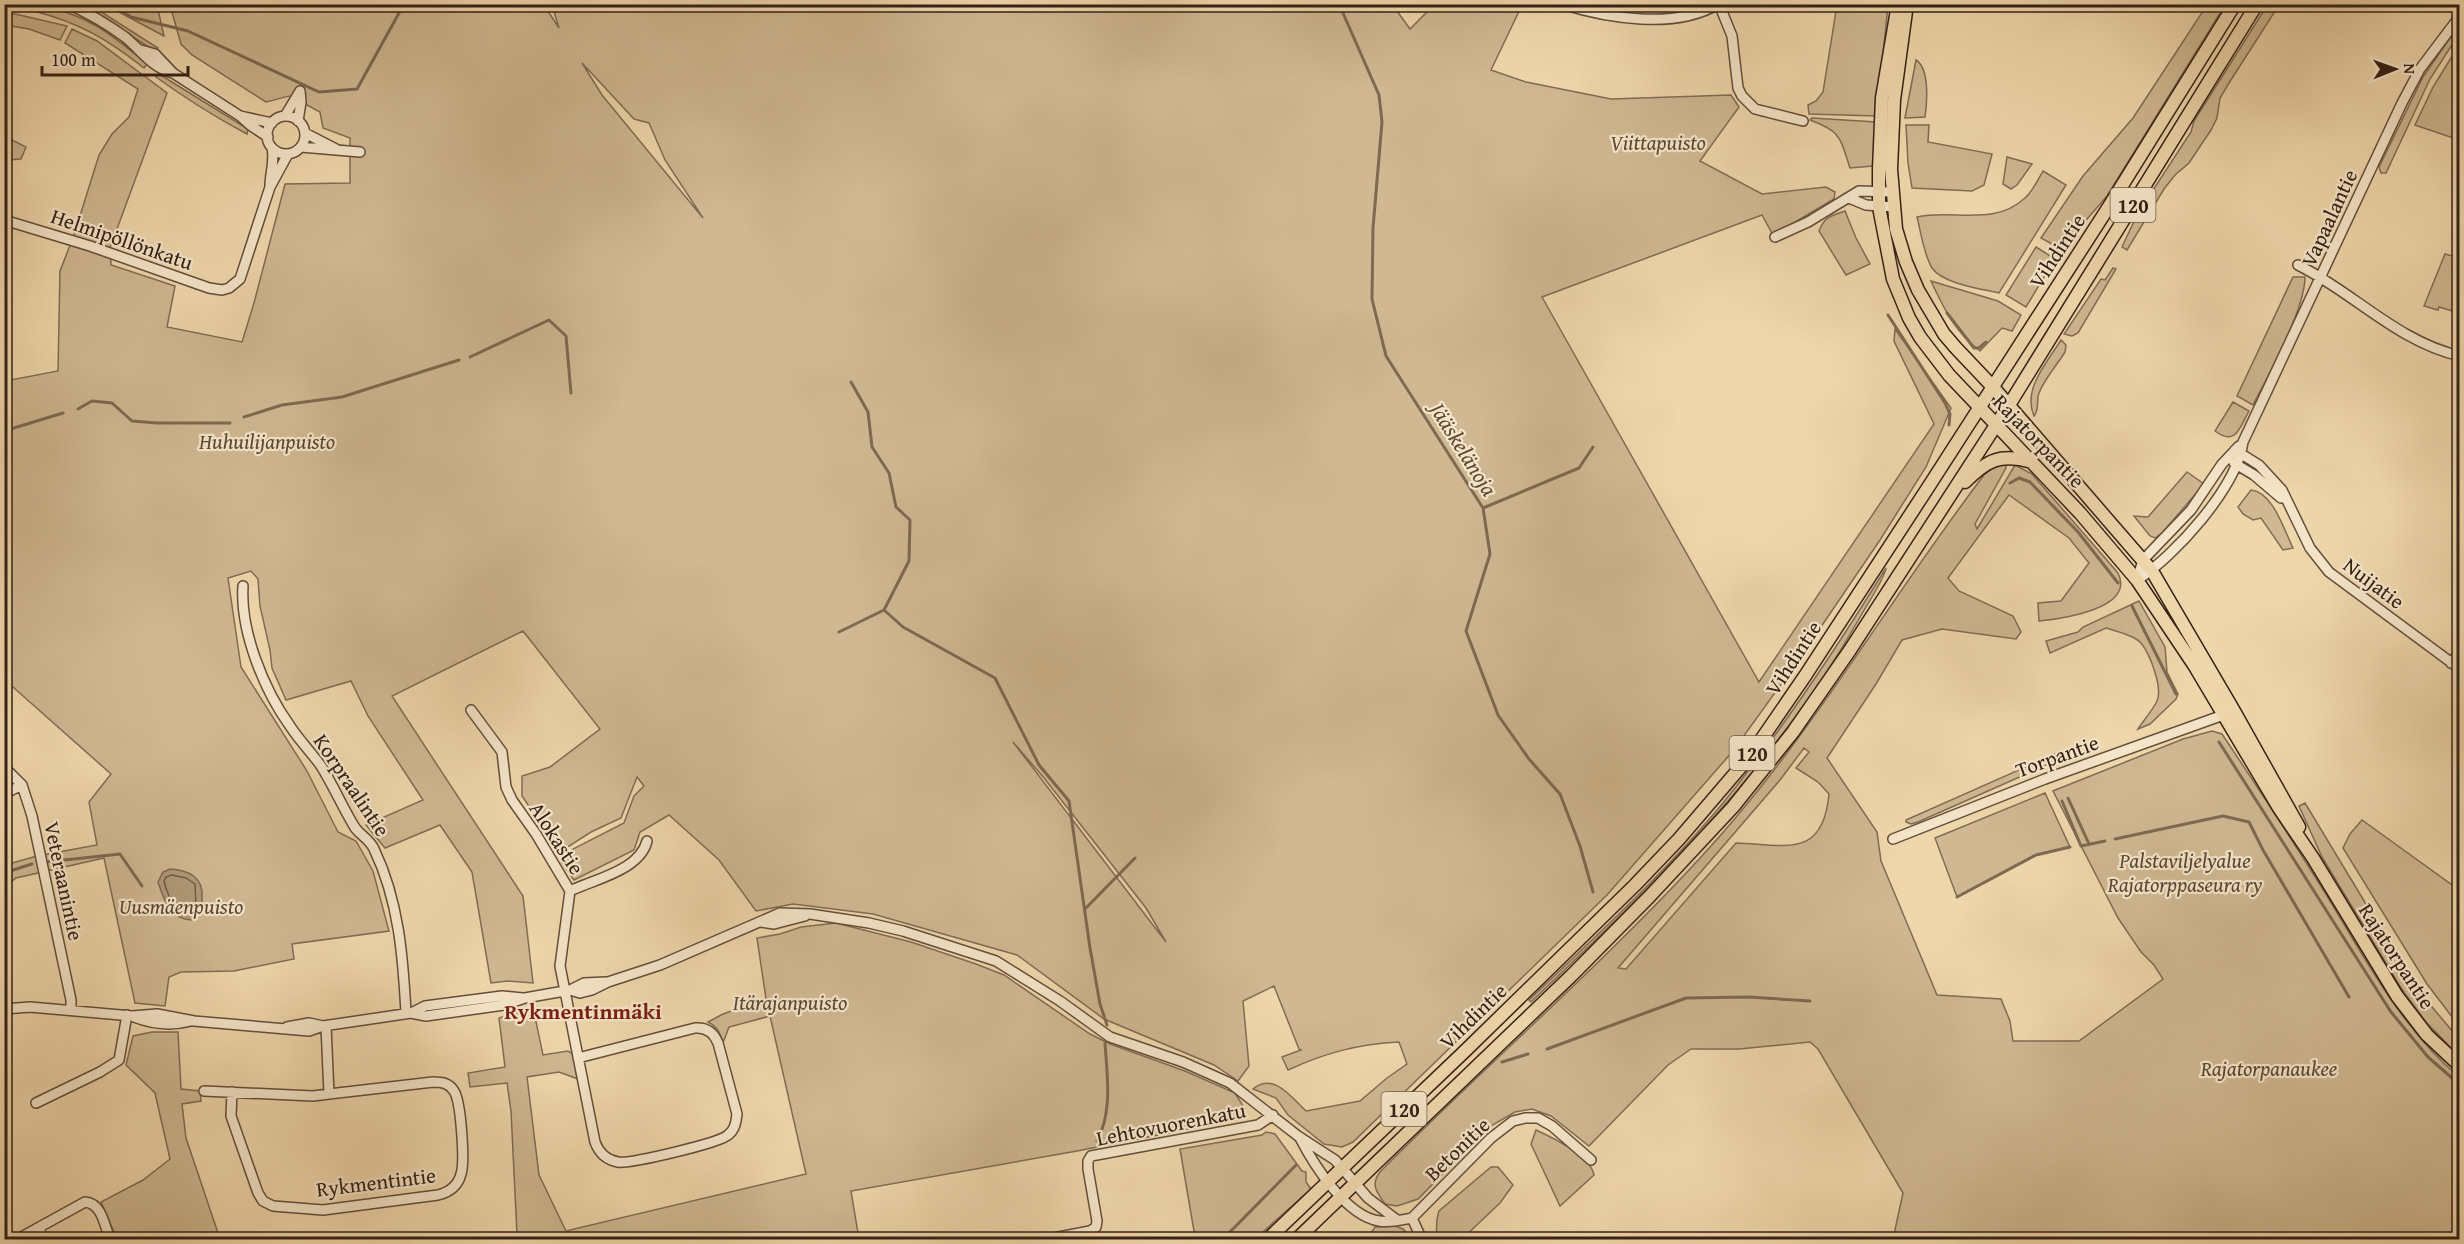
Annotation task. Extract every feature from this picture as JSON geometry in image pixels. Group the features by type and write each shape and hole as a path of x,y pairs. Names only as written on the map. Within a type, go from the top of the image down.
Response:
{"main road":[{"name":"Rajatorpantie","path":"1899,4 1882,99 1885,192 1894,207 1896,229 1918,290 1944,334 2144,560 2229,713"},
{"name":"Rajatorpantie","path":"1907,4 1885,192 1879,207 1893,279 1909,318 1920,337 1949,375 2080,513 2137,580 2229,713 2291,810 2313,858 2397,996 2427,1035 2460,1066"},
{"name":"Vihdintie","path":"1267,1239 1560,960 1650,869 1716,797 1773,724 2108,208 2235,4"},
{"name":"Vihdintie","path":"1296,1239 1649,897 1733,807 1793,732 1823,690 2009,405 2257,4"},
{"path":"1947,501 1976,471 1994,460 2009,457 2033,462"}],"street":[{"path":"68,4 101,21 141,50 155,54 173,73 268,137"},
{"path":"1562,4 1615,18 1643,19 1692,15 1719,4 1732,36 1738,88 1742,96 1755,109 1803,121"},
{"name":"Vapaalantie","path":"2137,580 2144,560 2191,510 2243,442 2402,103 2420,69 2460,16"},
{"path":"240,116 272,123 285,116 300,91 302,102 298,121"},
{"path":"285,116 298,121 305,133 336,149"},
{"path":"270,187 270,173 274,157 268,137 272,123"},
{"path":"301,147 305,133"},
{"path":"270,187 288,154 301,147 360,152"},
{"path":"272,148 288,154"},
{"name":"Helmipöllönkatu","path":"4,220 90,246 208,288 222,290 229,288 240,279 244,271 270,187"},
{"path":"1774,237 1808,222 1859,191 1885,192"},
{"path":"1849,198 1858,203 1894,207"},
{"path":"2298,266 2321,277 2424,344 2460,356"},
{"name":"Nuijatie","path":"2235,453 2237,466 2254,475 2289,506"},
{"name":"Nuijatie","path":"2235,453 2259,465 2282,490 2310,548 2329,572 2456,666"},
{"path":"2137,580 2152,571 2199,523 2237,466"},
{"name":"Korpraalintie","path":"243,586 242,600 247,626 265,682 290,726 322,767 353,825 369,840 383,872 397,920 408,1013"},
{"path":"2456,666 2460,652"},
{"name":"Alokastie","path":"471,710 502,752 506,787 512,800 536,834 570,891 560,966 568,991 578,1058"},
{"name":"Torpantie","path":"1893,839 2045,780 2229,713"},
{"name":"Veteraanintie","path":"4,767 22,785 32,816 71,1010"},
{"path":"506,776 517,776"},
{"path":"4,794 22,785"},
{"path":"570,891 631,866 640,857 647,841"},
{"path":"4,1009 30,1007 130,1016 156,1023 181,1024 194,1021 285,1027 309,1031 325,1026 408,1013 420,1007 502,996 525,998 568,991 584,983 608,982 660,965 780,913 810,914 903,931 996,961 1060,1001 1110,1037 1183,1062 1230,1083 1274,1115 1298,1136 1343,1167 1368,1198 1397,1220"},
{"path":"36,1103 100,1072 119,1060 130,1016"},
{"path":"204,1091 314,1096 329,1094 325,1026"},
{"path":"695,1028 705,1028 712,1033 718,1043 737,1114 736,1123 729,1135 715,1142 631,1162 613,1161 597,1148 578,1058 695,1028"},
{"name":"Rykmentintie","path":"232,1092 231,1116 258,1193 268,1204 284,1208 334,1208 438,1195 454,1187 461,1173 462,1160 457,1098 448,1085 443,1082 434,1082 329,1094"},
{"name":"Lehtovuorenkatu","path":"1043,1239 1090,1231 1096,1227 1097,1221 1088,1169 1090,1156 1258,1125 1274,1115"},
{"name":"Betonitie","path":"1412,1218 1491,1138 1513,1121 1525,1118 1538,1119 1552,1126 1591,1160"},
{"path":"1298,1136 1313,1164 1341,1196 1359,1211 1377,1221 1412,1218 1422,1239"},
{"path":"16,1239 86,1203 92,1203 100,1212 110,1239"},
{"path":"39,1228 43,1239"}],"green space":[{"path":"1392,4 1410,29 1434,5 1522,5 1491,70 1526,82 1611,99 1731,95 1739,107 1700,161 1762,194 1826,187 1835,192 1834,199 1773,235 1762,215 1542,297 1759,682 1934,424 1894,341 1895,329 1951,408 1926,467 1880,540 1733,751 1607,895 1353,1142 1342,1147 1324,1144 1288,1115 1276,1098 1253,1089 1261,1084 1275,1085 1288,1093 1306,1111 1360,1101 1407,1064 1399,1042 1342,1050 1288,1070 1282,1057 1301,1050 1274,986 1243,1001 1249,1066 1238,1081 1214,1065 1104,1019 1017,955 873,914 793,904 756,911 719,860 669,815 640,832 634,850 574,880 561,861 573,849 624,823 634,796 644,786 637,777 621,818 591,832 560,852 522,796 522,776 550,767 600,729 523,631 392,696 523,896 533,983 508,981 491,983 472,872 440,825 385,848 366,825 423,800 368,716 351,681 286,700 272,668 260,606 258,579 251,571 228,578 241,667 307,771 338,832 356,841 373,871 389,931 292,944 294,959 234,971 181,972 169,977 165,1006 135,1003 104,858 16,878 5,887 5,865 37,856 97,845 89,802 111,774 5,680 5,381 58,371 60,271 99,155 112,134 129,117 138,89 65,43 72,29 97,41 167,93 110,248 111,265 175,286 167,327 242,342 285,184 350,183 350,138 323,128 320,112 307,105 303,96 289,96 266,102 192,55 181,44 170,5 544,5 559,28 552,5","holes":["582,63 634,119 649,123 665,160 703,218 602,95","1013,742 1146,908 1166,942"]},
{"path":"2268,4 2279,5 2220,98 2217,118 2211,130 2189,163 2164,189 2127,250 2122,247 2138,213 2191,132 2194,121"},
{"path":"36,5 68,13 96,26 147,64 144,68 92,33 34,11"},
{"path":"78,5 92,6 158,48 156,52 98,14"},
{"path":"106,5 157,5 164,36"},
{"path":"1837,5 1888,5 1877,116 1809,114 1808,105 1816,101 1823,92"},
{"path":"2207,5 2225,5 2107,196 2061,249 2041,238 2083,176 2133,118"},
{"path":"5,12 67,26 60,40 29,29 5,25"},
{"path":"2459,25 2459,34 2430,79 2386,173 2381,173 2379,167 2423,77"},
{"path":"2459,45 2459,140 2415,125 2433,87"},
{"path":"1916,60 1926,78 1925,117 1905,118"},
{"path":"159,74 248,129 247,134 156,77"},
{"path":"1812,118 1876,122 1873,166 1850,168 1838,137 1828,128 1810,120"},
{"path":"1906,125 1929,125 1928,142 1992,154 1984,185 1972,191 1912,188"},
{"path":"4,136 26,147 21,159 8,160 8,180 5,179"},
{"path":"2007,157 2032,164 2017,185 2011,189 2003,184"},
{"path":"2043,171 2066,185 1999,293 1973,288 1937,274 1929,263 1917,217 1987,215 2000,212 2013,207 2025,198"},
{"path":"1845,211 1870,264 1846,275 1819,231 1829,217"},
{"path":"2036,247 2055,259 2026,307 2006,295"},
{"path":"2445,254 2459,258 2459,313 2439,307 2438,310 2424,306"},
{"path":"2113,268 2116,269 2078,333 2072,336 2064,334 2101,279 2105,280"},
{"path":"2293,277 2305,277 2299,306 2285,341 2253,405 2237,396"},
{"path":"1931,281 1998,301 2021,315 2012,331 2002,328 1980,351 1957,328"},
{"path":"2061,340 2066,345 2065,352 2042,387 2034,416 2031,396 2034,386"},
{"path":"2233,402 2249,411 2240,429 2233,436 2228,437 2215,431"},
{"path":"2005,463 2006,468 1975,524 1977,529 2015,465 2032,474 2118,573 2121,585 2116,595 2093,610 2063,618 2039,621 2038,603 2061,601 2089,563 2069,538 2009,495 1948,578 1959,591 2013,616 2021,632 2016,639 1942,629 1902,640 1827,758 1877,832 1881,861 1937,995 2001,999 2010,1021 2013,1041 2079,1041 2163,979 2118,918 2053,791 2183,739 2212,731 2222,734 2386,992 2419,1037 2459,1077 2459,1239 1893,1239 1903,1193 1818,1049 1810,1042 1739,1049 1691,1049 1668,1065 1589,1146 1551,1116 1532,1109 1515,1112 1489,1127 1418,1199 1397,1206 1385,1204 1375,1185 1380,1172 1624,937 1702,856 1778,765 1949,523 1984,475 1996,465","holes":["1804,748 1809,752 1796,768 1818,782 1829,794 1825,815 1819,829 1810,839 1799,844 1786,846 1736,843 1626,969 1618,968 1780,780"]},
{"path":"2187,472 2204,484 2162,533 2155,538 2150,536 2134,516 2148,517"},
{"path":"2251,490 2259,492 2272,504 2293,548 2283,550 2261,518 2253,520 2243,514 2238,507"},
{"path":"1886,568 1874,593 1826,673 1790,725 1751,774 1666,869 1531,1002 1529,1000 1653,880 1723,803 1808,688"},
{"path":"2139,601 2165,647 2167,672 2178,694 2176,699 2150,724 2138,729 2157,701 2158,688 2155,671 2138,640 2106,628 2050,653 2046,641 2078,632 2083,627"},
{"path":"2055,754 2058,760 1918,822 1911,824 1906,822 1906,820"},
{"path":"2045,793 2070,847 2036,855 1957,897 1935,838"},
{"path":"2305,803 2410,977 2459,1039 2459,1056 2426,1022 2401,988 2322,857 2299,806"},
{"path":"2362,820 2459,890 2459,967 2455,974 2459,977 2459,1026 2427,984 2343,848 2350,834"},
{"name":"Itärajanpuisto","path":"836,923 911,942 1004,975 1090,1034 1235,1093 1245,1109 1243,1118 1077,1151 851,1191 859,1239 496,1240 517,1234 511,1111 507,1083 470,1087 468,1073 505,1067 499,1018 530,1009 535,1017 543,1055 568,1051 573,1054 578,1079 559,1072 527,1077 539,1175 566,1231 806,1174 770,1016 729,1027 723,1043 718,1031 708,1022 723,1014 766,999 757,938 801,927"},
{"path":"152,1032 178,1032 181,1089 200,1091 201,1101 182,1104 186,1138 220,1239 117,1239 101,1202 143,1180 170,1159 155,1093 126,1065 133,1036"},
{"path":"1536,1130 1561,1142 1578,1154 1586,1161 1594,1175 1560,1206 1531,1144"},
{"path":"1266,1132 1275,1134 1302,1171 1306,1172 1306,1182 1311,1189 1255,1239 1193,1239 1195,1237 1180,1149 1262,1135"},
{"path":"1491,1167 1498,1167 1513,1185 1500,1203 1462,1239 1436,1239 1439,1211"},
{"path":"1395,1226 1403,1229 1413,1239 1367,1239 1375,1227"}],"water":[{"path":"170,869 189,873 198,880 202,891 201,907 193,920 173,913 166,902 158,882 163,872"}],"waterway":[{"path":"111,4 131,17 188,31 319,92 357,89 404,4"},
{"name":"Jääskelänoja","path":"1339,4 1379,95 1382,122 1373,228 1372,299 1386,356 1483,508 1490,554 1466,631 1498,715 1529,759 1560,794 1580,846 1593,892"},
{"path":"1947,313 1974,348 1979,348 1986,342"},
{"path":"1888,315 1945,403 1950,414 1949,425"},
{"path":"470,357 549,320 566,336 571,393"},
{"path":"244,417 282,405 342,397 459,360"},
{"path":"851,382 868,412 872,447 889,473 896,507 910,520 909,561 884,610 903,627 995,678 1039,765 1069,801 1090,948 1100,1004 1107,1025"},
{"path":"78,409 92,401 112,403 132,421 230,423"},
{"path":"4,431 63,413"},
{"path":"1483,508 1579,468 1593,447"},
{"path":"2010,483 2019,478 2030,482 2078,532 2118,583"},
{"path":"2132,606 2176,694"},
{"path":"839,632 884,610"},
{"path":"2219,742 2391,1012 2428,1057 2460,1085"},
{"path":"2068,798 2089,844"},
{"path":"2062,801 2081,846"},
{"path":"2115,839 2223,816 2249,822 2349,997"},
{"path":"2081,846 2105,841"},
{"path":"1957,897 2036,855 2070,847"},
{"path":"46,862 120,854 142,886"},
{"path":"1086,908 1135,858"},
{"path":"4,877 13,870 32,864"},
{"path":"1547,1049 1686,998 1749,997 1810,1001"},
{"path":"1097,1141 1107,1105 1108,1080 1105,1043"},
{"path":"1502,1062 1528,1054"},
{"path":"1204,1240 1226,1236 1296,1165"}],"district":[{"name":"Rykmentinmäki","path":"583,1011"}],"park label":[{"name":"Viittapuisto","path":"1658,142"},
{"name":"Huhuilijanpuisto","path":"267,441"},
{"name":"Palstaviljelyalue Rajatorppaseura ry","path":"2185,872"},
{"name":"Uusmäenpuisto","path":"181,906"},
{"name":"Rajatorpanaukee","path":"2269,1068"}]}
